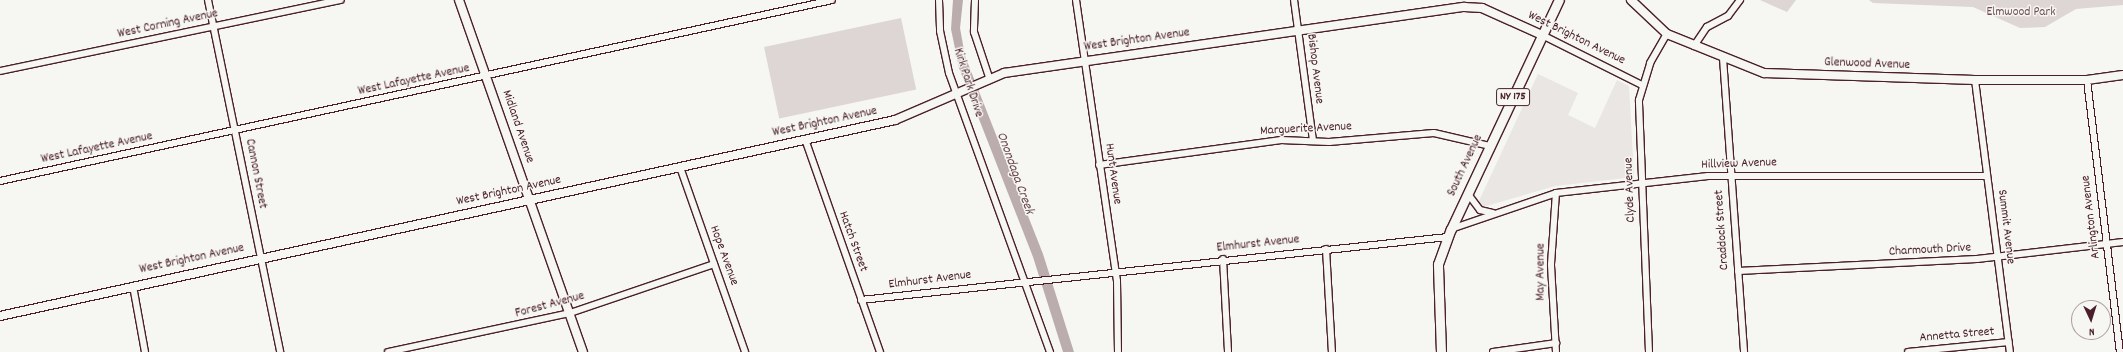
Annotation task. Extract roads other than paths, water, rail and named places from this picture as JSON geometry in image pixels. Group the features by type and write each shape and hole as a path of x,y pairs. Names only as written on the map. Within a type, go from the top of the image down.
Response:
{"main road":[{"name":"South Avenue","path":"1441,352 1437,278 1449,233 1559,0"}],"street":[{"name":"Cannon Street","path":"208,0 235,131 258,258 280,352"},
{"name":"West Corning Avenue","path":"0,71 341,0"},
{"name":"Midland Avenue","path":"459,0 583,352"},
{"name":"West Lafayette Avenue","path":"0,181 832,0"},
{"name":"Kirk Park Drive","path":"939,0 940,31 959,91 1050,352"},
{"path":"975,0 974,32 990,77"},
{"name":"Hunt Avenue","path":"1076,0 1115,271 1118,352"},
{"name":"Bishop Avenue","path":"1294,0 1313,141"},
{"name":"Glenwood Avenue","path":"1631,0 1651,22 1667,34 1723,58 1764,73 1975,80 2087,80 2123,75"},
{"path":"1694,46 1707,27 1731,13 1740,0"},
{"name":"West Brighton Avenue","path":"0,316 258,258 894,120 990,77 1084,61 1298,30 1477,7 1542,35 1642,85"},
{"name":"Clyde Avenue","path":"1649,352 1641,184 1639,100 1642,85 1667,34"},
{"name":"Craddock Street","path":"1723,58 1730,175 1744,352"},
{"name":"Summit Avenue","path":"1975,80 2010,352"},
{"name":"Arlington Avenue","path":"2087,80 2120,352"},
{"name":"Marguerite Avenue","path":"1099,165 1280,140 1313,141 1434,132 1490,146"},
{"name":"Hatch Street","path":"805,139 880,352"},
{"name":"Hope Avenue","path":"680,167 745,352"},
{"name":"Hillview Avenue","path":"1449,233 1495,213 1556,193 1730,175 1987,176"},
{"name":"May Avenue","path":"1556,193 1551,264 1556,352"},
{"path":"1468,194 1480,210 1495,213"},
{"name":"Elmhurst Avenue","path":"861,300 1025,280 1035,281 1070,275 1326,249 1449,233"},
{"name":"Charmouth Drive","path":"1738,271 1997,257 2123,242"},
{"path":"1326,249 1332,352"},
{"path":"1223,259 1228,352"},
{"name":"Forest Avenue","path":"388,352 570,313 714,264"},
{"path":"133,286 145,352"},
{"name":"Annetta Street","path":"1908,352 2009,342"},
{"path":"1493,352 1556,343"}],"park label":[{"name":"Elmwood Park","path":"2021,13"}],"water label":[{"name":"Onondaga Creek","path":"1015,173"}]}
